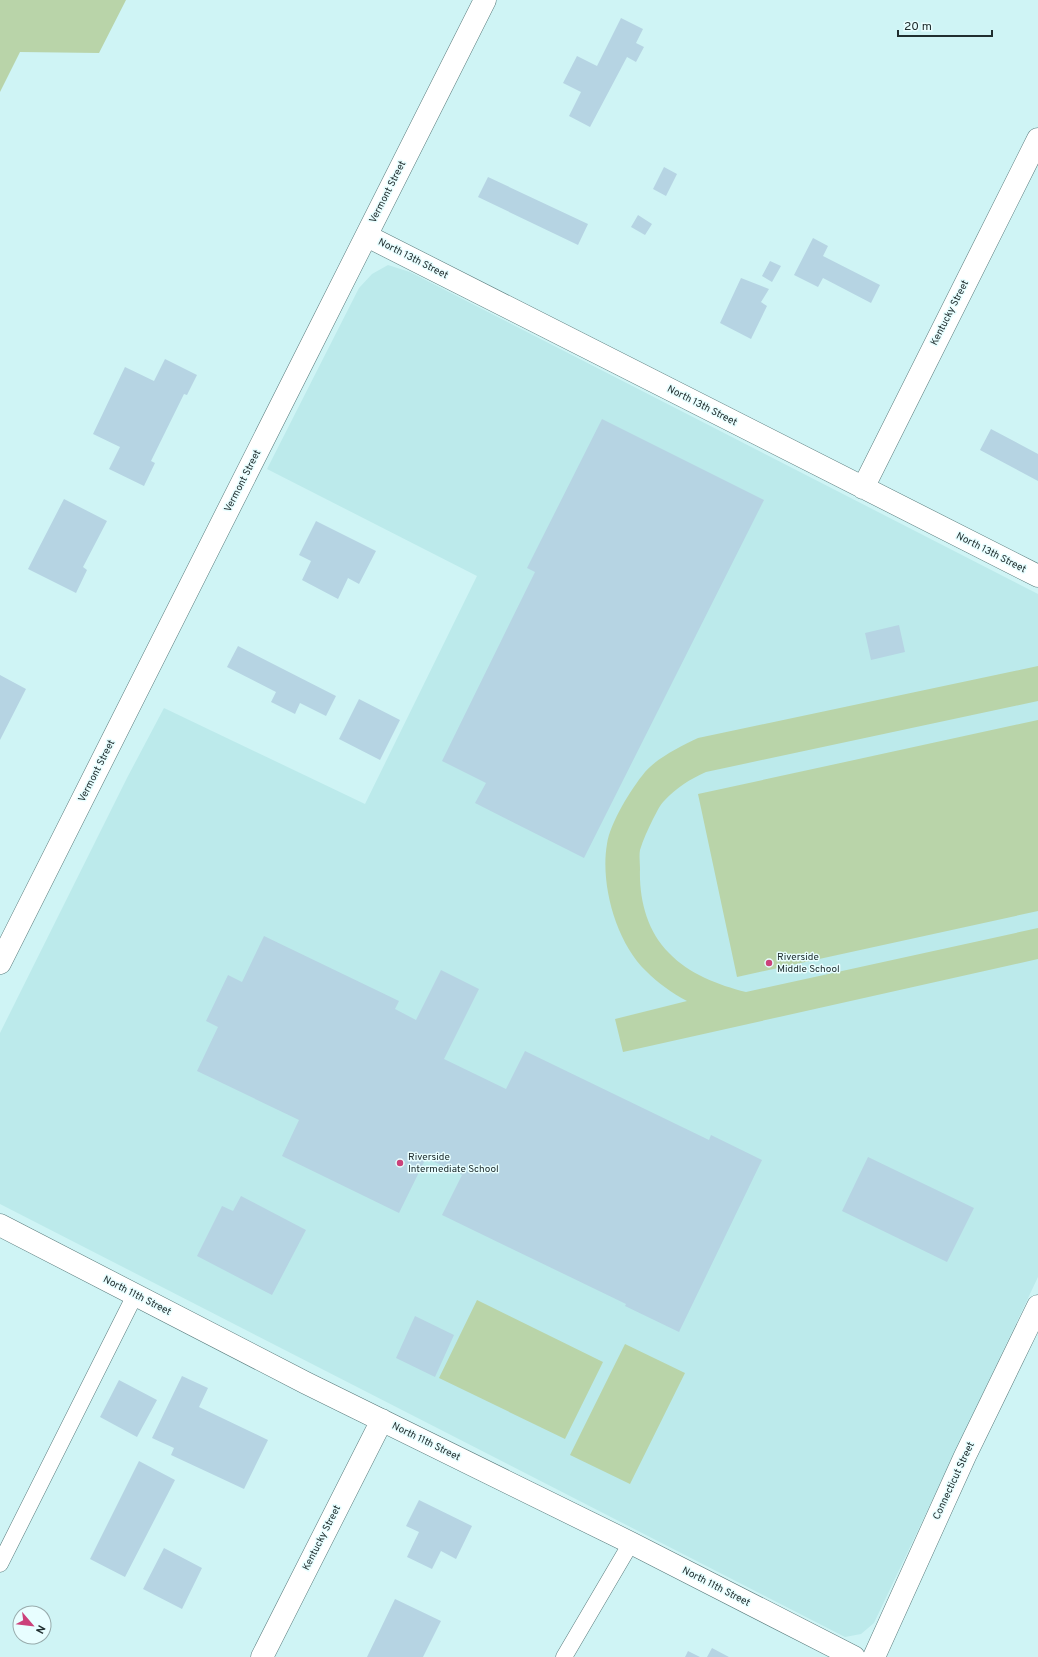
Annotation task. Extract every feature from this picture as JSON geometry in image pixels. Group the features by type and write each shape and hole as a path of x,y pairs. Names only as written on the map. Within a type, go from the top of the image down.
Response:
{"street":[{"name":"Vermont Street","path":"0,963 485,0"},
{"name":"Kentucky Street","path":"863,488 1038,139"},
{"name":"North 13th Street","path":"366,236 1038,576"},
{"name":"North 11th Street","path":"0,1224 306,1383 631,1543 854,1657"},
{"name":"Connecticut Street","path":"874,1657 965,1456 1038,1306"},
{"name":"Kentucky Street","path":"262,1657 382,1420"}],"lane":[{"path":"0,1564 135,1295"},
{"path":"564,1657 631,1543"}],"shaded area":[{"name":"Riverside Middle School","path":"388,265 410,272 1038,594 1038,1277 874,1623 861,1634 845,1637 0,1204 0,1033 127,778 164,708 365,804 477,576 267,469 359,288 372,274"}],"green space":[{"path":"0,0 126,0 99,53 20,52 0,92"},
{"path":"1038,666 1038,701 706,772 700,775 678,788 662,803 659,808 640,850 640,880 643,903 650,925 661,944 669,953 686,967 704,978 746,992 1038,928 1038,959 623,1052 615,1019 687,1001 660,984 635,959 626,945 619,929 608,894 605,860 607,844 612,826 639,779 650,767 670,753 698,738"},
{"path":"1038,720 1038,911 737,977 698,794"},
{"path":"477,1300 603,1362 565,1439 439,1378"},
{"path":"625,1344 685,1373 630,1484 570,1455"}],"building":[{"path":"621,18 643,29 636,43 644,47 636,62 627,57 590,127 569,116 581,92 563,83 577,56 597,66"},
{"path":"664,167 677,174 666,196 653,189"},
{"path":"488,177 588,224 578,245 478,197"},
{"path":"638,215 652,224 645,235 631,227"},
{"path":"813,238 828,246 823,256 880,285 871,303 823,278 818,287 794,275"},
{"path":"770,261 781,266 772,282 762,276"},
{"path":"741,278 769,289 761,302 767,306 751,339 720,323"},
{"path":"165,359 197,375 187,395 184,394 151,461 155,463 144,486 109,469 120,447 93,434 125,367 154,381"},
{"path":"602,419 764,500 584,858 475,803 486,783 442,761 535,572 527,568"},
{"path":"991,429 1038,454 1038,481 980,450"},
{"path":"64,499 107,521 83,567 87,570 76,593 28,569"},
{"path":"316,521 376,551 359,584 348,578 338,599 302,580 311,561 299,555"},
{"path":"899,625 905,652 871,660 865,633"},
{"path":"238,646 336,696 326,716 300,703 295,714 271,702 276,692 227,667"},
{"path":"0,675 26,689 0,740"},
{"path":"359,699 400,720 380,760 339,739"},
{"name":"Riverside Intermediate School","path":"264,936 399,1001 395,1009 416,1020 441,970 479,989 444,1059 506,1089 525,1051 709,1140 711,1135 762,1160 679,1332 625,1306 626,1304 442,1215 462,1175 426,1158 399,1213 282,1156 299,1120 197,1071 218,1027 206,1021 228,975 242,982"},
{"path":"868,1157 974,1208 947,1262 842,1211"},
{"path":"241,1196 306,1230 272,1295 197,1256 222,1206 233,1211"},
{"path":"415,1316 454,1335 435,1377 396,1358"},
{"path":"182,1376 208,1388 199,1407 268,1440 244,1489 171,1455 174,1448 152,1438"},
{"path":"119,1380 157,1400 137,1437 100,1417"},
{"path":"139,1461 175,1480 125,1577 90,1559"},
{"path":"419,1500 472,1526 456,1559 441,1551 432,1569 407,1557 419,1532 406,1526"},
{"path":"164,1548 202,1568 182,1609 143,1589"},
{"path":"395,1599 441,1621 423,1657 367,1657"},
{"path":"712,1648 729,1657 707,1657"},
{"path":"688,1651 700,1657 685,1657"}],"place":[{"name":"Riverside Middle School","path":"769,963"},
{"name":"Riverside Intermediate School","path":"400,1163"}]}
